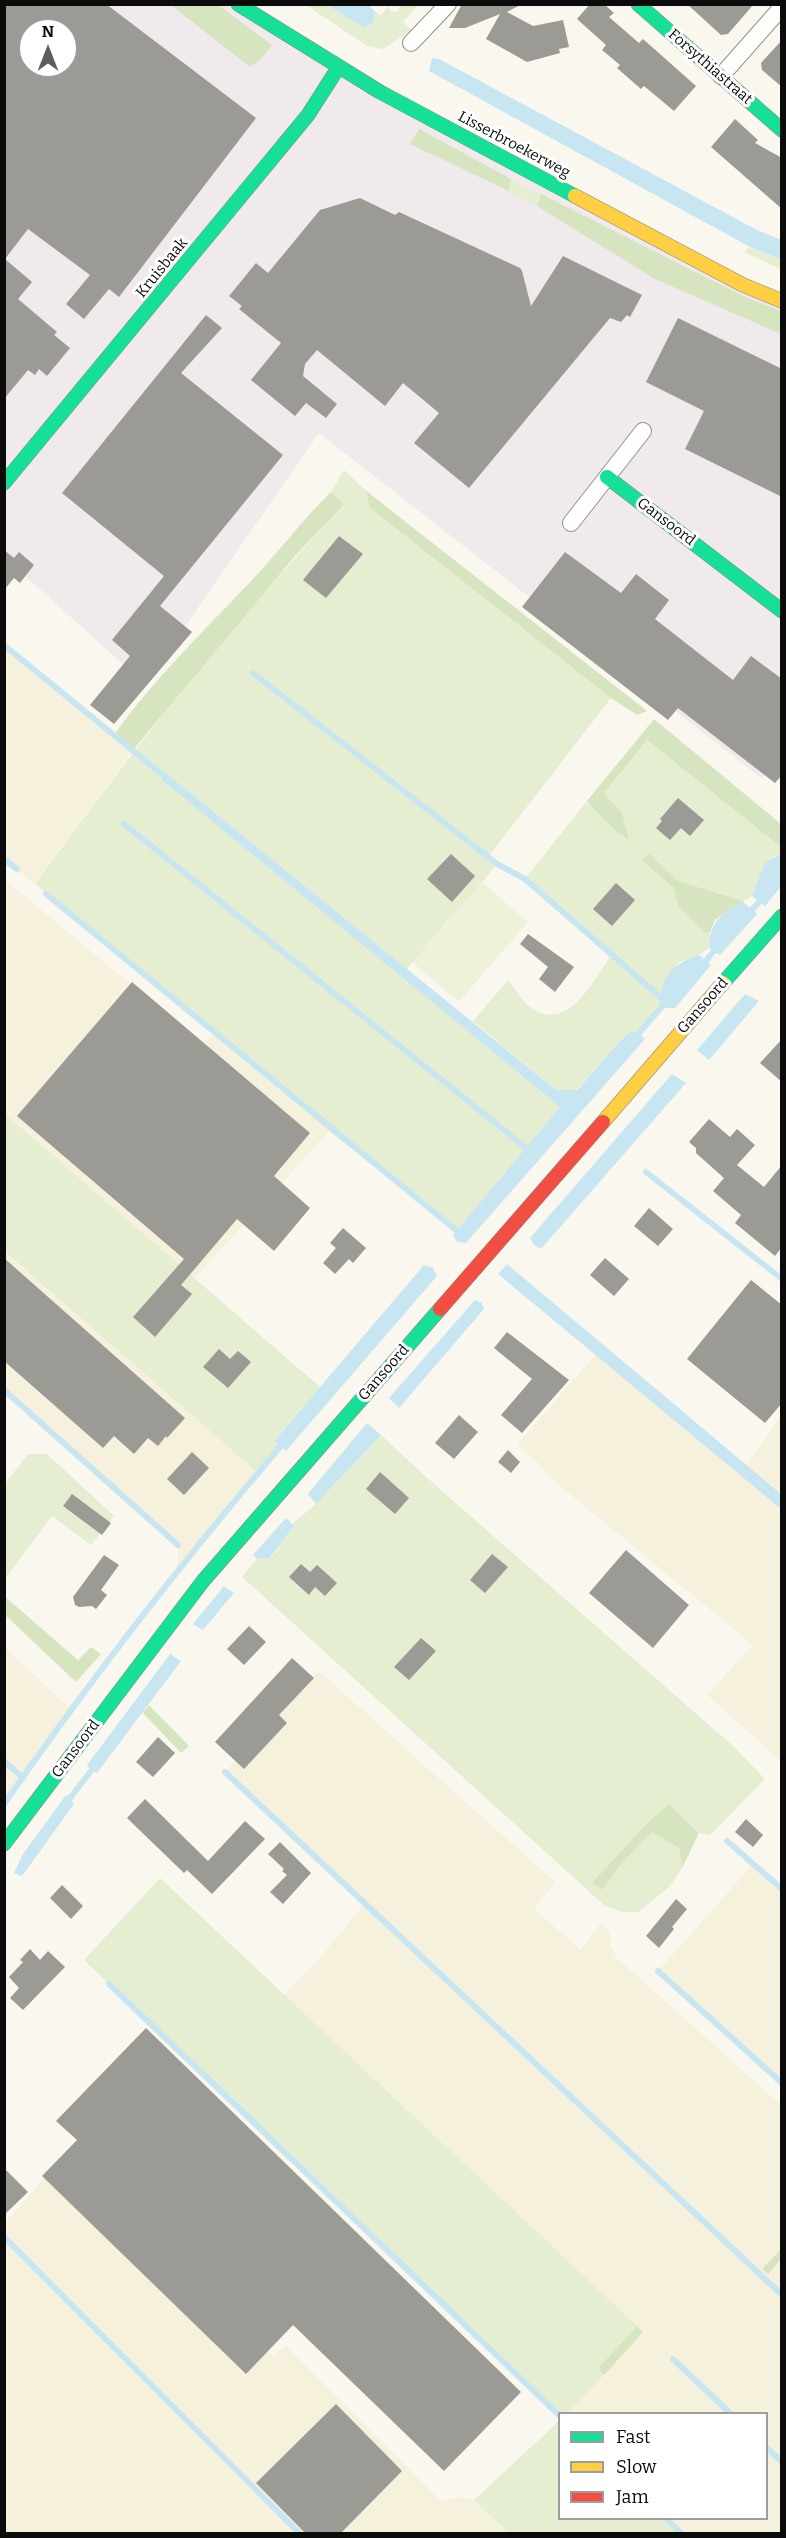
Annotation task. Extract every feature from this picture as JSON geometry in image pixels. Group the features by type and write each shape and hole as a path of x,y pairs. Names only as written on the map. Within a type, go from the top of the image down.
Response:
{"street":[{"name":"Lisserbroekerweg","path":"238,4 338,68 743,285 782,301"},
{"path":"411,43 448,4"},
{"name":"Forsythiastraat","path":"638,4 782,130"},
{"path":"721,76 782,7"},
{"name":"Kruisbaak","path":"4,483 308,115 338,68"},
{"path":"570,523 643,431"},
{"name":"Gansoord","path":"607,477 782,610"},
{"name":"Gansoord","path":"4,1844 203,1581 782,916"}],"shaded area":[{"path":"5,5 235,5 781,298 782,763 761,778 319,433 145,684 5,558"},
{"path":"4,647 133,750 34,884 5,859"},
{"path":"4,879 202,1044 212,1034 329,1131 194,1279 5,1114"},
{"path":"4,1252 258,1473 178,1568 178,1545 5,1390"},
{"path":"596,1354 781,1509 781,1761 707,1695 753,1645 548,1476 536,1461 517,1445"},
{"path":"781,1416 781,1494 747,1465"},
{"path":"5,1647 71,1710 5,1804"},
{"path":"319,1671 555,1882 534,1909 581,1950 600,1924 610,1932 610,1946 617,1958 781,2105 781,2533 682,2533 667,2520 768,2520 768,2412 568,2412 643,2332 284,1995 319,1959 365,1903 225,1772"},
{"path":"753,1864 778,1886 781,1883 781,2080 658,1971"},
{"path":"65,2154 273,2356 286,2346 441,2501 463,2497 474,2500 509,2533 5,2534 5,2223"}],"green space":[{"path":"171,5 218,5 272,45 261,59 250,67"},
{"path":"306,5 327,5 364,28 372,24 376,13 381,15 389,5 390,11 398,12 400,5 418,5 403,22 412,30 383,49 367,46"},
{"path":"419,129 511,179 509,191 410,144"},
{"path":"511,179 541,194 537,206 509,191"},
{"path":"541,194 743,296 781,311 781,334 655,279 537,206"},
{"path":"750,247 781,259 781,269 744,252"},
{"path":"344,470 365,490 370,508 611,698 488,857 497,864 454,918 448,920 407,969 166,773 163,779 560,1107 457,1231 329,1131 35,884 108,786 221,642 344,506 331,492"},
{"path":"365,490 647,711 637,715 611,698 370,508"},
{"path":"331,492 344,505 295,556 133,750 114,735 163,675"},
{"path":"654,719 781,824 781,847 647,740 604,793 622,813 629,840 609,825 587,801"},
{"path":"647,740 781,847 781,853 769,860 751,897 715,921 709,948 699,955 679,962 664,984 660,1008 639,1033 630,1032 576,1090 556,1090 473,1021 508,980 533,1009 546,1014 557,1014 568,1009 587,990 610,957 525,879 587,801 609,825 628,839 622,813 604,793"},
{"path":"649,854 678,881 742,901 715,920 710,932 704,932 679,907 673,887 642,860"},
{"path":"482,882 528,922 459,1002 412,962"},
{"path":"5,1114 320,1387 274,1440 280,1447 258,1473 5,1252"},
{"path":"381,1435 734,1747 765,1779 710,1835 699,1833 669,1804 646,1824 592,1883 602,1890 623,1862 652,1832 679,1848 682,1868 670,1886 638,1912 621,1912 604,1905 242,1577 257,1559 271,1558 294,1526 293,1523 316,1504"},
{"path":"28,1454 47,1454 114,1516 91,1545 52,1516 5,1579 5,1484"},
{"path":"4,1596 78,1660 91,1647 101,1654 76,1682 5,1615"},
{"path":"149,1705 189,1746 181,1753 143,1713"},
{"path":"669,1804 699,1833 682,1868 679,1848 652,1832 623,1862 602,1890 592,1883 646,1824"},
{"path":"160,1878 637,2326 598,2368 604,2375 568,2412 558,2412 558,2414 84,1960"},
{"path":"781,2249 781,2259 768,2274 762,2269"},
{"path":"637,2326 643,2332 604,2375 598,2368"},
{"path":"558,2422 558,2520 667,2520 682,2533 509,2533 474,2500"}],"water":[{"path":"327,5 369,5 376,13 372,24 364,28"},
{"path":"432,58 439,59 757,230 781,240 781,259 750,247 429,71"},
{"path":"166,773 556,1090 577,1090 630,1032 639,1033 645,1039 466,1243 457,1242 453,1235 560,1107 162,780"},
{"path":"781,853 781,887 765,906 752,896 765,863"},
{"path":"742,901 757,914 720,955 709,948 712,931 722,915"},
{"path":"699,955 711,965 675,1008 660,1008 662,988 669,973 681,963"},
{"path":"745,994 759,1001 709,1060 697,1050"},
{"path":"672,1074 686,1083 541,1249 534,1245 530,1238"},
{"path":"507,1264 781,1494 781,1509 498,1274"},
{"path":"424,1265 433,1268 437,1276 286,1451 274,1441"},
{"path":"475,1300 482,1303 484,1309 399,1408 389,1398"},
{"path":"367,1423 381,1435 316,1504 308,1494"},
{"path":"286,1518 294,1526 270,1558 257,1559 253,1555"},
{"path":"224,1586 234,1593 203,1630 193,1624"},
{"path":"170,1654 181,1661 97,1773 91,1771 87,1765"},
{"path":"66,1795 74,1804 22,1876 14,1873 23,1854"}],"building":[{"path":"4,4 106,4 256,118 119,297 109,289 84,319 66,304 90,275 28,229 5,259 32,282 18,299 57,332 54,335 70,348 47,376 39,369 35,375 28,370 4,399"},
{"path":"462,4 522,4 507,12 533,26 563,20 569,47 559,49 560,53 527,62 486,39 500,14 465,28 449,28"},
{"path":"590,4 604,4 614,13 609,17 639,43 643,39 696,86 674,111 644,86 641,89 617,68 620,65 602,50 606,45 577,19"},
{"path":"687,4 754,4 728,34 721,35"},
{"path":"782,40 782,87 762,70 761,63"},
{"path":"735,119 758,140 755,143 782,158 782,209 711,147"},
{"path":"360,198 395,215 399,212 520,268 531,306 563,256 642,295 630,317 627,315 621,322 610,318 469,488 414,443 439,413 403,383 385,406 317,350 305,364 303,376 337,404 326,418 306,403 295,416 251,380 281,343 239,309 242,306 229,296 256,263 268,273 320,210"},
{"path":"206,315 222,328 181,373 283,455 160,606 192,632 114,724 90,705 130,656 112,640 164,576 62,493"},
{"path":"678,318 782,369 782,497 685,449 704,411 646,382"},
{"path":"339,536 363,554 326,598 303,580"},
{"path":"4,550 14,558 19,552 34,565 20,583 14,578 4,590"},
{"path":"565,552 621,593 636,574 669,600 655,619 733,680 751,656 782,679 782,775 775,783 678,708 668,720 522,607"},
{"path":"678,798 704,820 690,836 681,828 670,840 656,828 662,821 660,819"},
{"path":"451,854 475,876 452,902 427,879"},
{"path":"616,883 635,900 612,926 593,909"},
{"path":"528,934 574,967 555,992 539,979 548,967 520,944"},
{"path":"132,982 310,1133 274,1176 310,1208 274,1251 237,1219 181,1285 192,1294 155,1337 133,1317 184,1259 17,1116"},
{"path":"782,1039 782,1082 760,1063"},
{"path":"709,1119 730,1137 737,1129 755,1145 737,1165 764,1187 782,1165 782,1247 775,1256 735,1223 741,1215 713,1191 724,1178 696,1153 696,1148 689,1142"},
{"path":"649,1208 673,1229 658,1246 634,1226"},
{"path":"343,1228 366,1248 353,1263 349,1259 335,1274 323,1263 336,1248 330,1243"},
{"path":"4,1258 185,1418 158,1446 148,1438 134,1454 114,1436 103,1448 4,1361"},
{"path":"605,1258 629,1279 614,1296 590,1275"},
{"path":"751,1280 782,1305 782,1403 765,1423 687,1359"},
{"path":"507,1332 569,1380 522,1433 501,1415 532,1379 494,1348"},
{"path":"219,1349 230,1359 238,1351 251,1362 228,1388 203,1367"},
{"path":"459,1415 478,1432 454,1459 435,1443"},
{"path":"508,1450 520,1462 511,1473 498,1462"},
{"path":"192,1452 209,1468 184,1495 167,1479"},
{"path":"380,1472 409,1498 395,1514 366,1489"},
{"path":"72,1494 111,1523 102,1535 63,1506"},
{"path":"626,1550 689,1605 653,1648 589,1593"},
{"path":"492,1554 508,1567 485,1593 470,1580"},
{"path":"104,1555 119,1565 101,1590 107,1595 96,1609 92,1606 75,1605 73,1597"},
{"path":"301,1564 310,1572 317,1565 337,1583 325,1596 315,1587 309,1595 289,1577"},
{"path":"249,1626 266,1642 244,1665 227,1649"},
{"path":"421,1638 436,1651 409,1680 394,1667"},
{"path":"292,1658 314,1678 279,1715 287,1723 244,1769 215,1742"},
{"path":"158,1737 175,1753 153,1777 136,1762"},
{"path":"145,1799 208,1861 245,1821 265,1839 212,1894 187,1870 184,1873 127,1818"},
{"path":"746,1819 763,1835 753,1847 735,1832"},
{"path":"280,1842 311,1873 283,1904 270,1892 287,1875 282,1871 284,1869 268,1854"},
{"path":"62,1885 83,1906 71,1919 50,1898"},
{"path":"676,1899 687,1909 659,1948 646,1936"},
{"path":"30,1949 40,1960 48,1951 65,1967 23,2010 10,1998 19,1988 9,1977 23,1962 20,1960"},
{"path":"146,2028 521,2392 444,2471 293,2325 246,2374 42,2176 77,2140 56,2121"},
{"path":"4,2168 28,2192 4,2215"},
{"path":"336,2404 402,2471 340,2534 306,2534 256,2483"}],"waterway":[{"path":"4,645 164,776"},
{"path":"253,673 497,864 525,879 665,1001"},
{"path":"124,824 525,1147"},
{"path":"4,859 17,869"},
{"path":"46,894 457,1231"},
{"path":"747,915 762,899"},
{"path":"701,967 717,947"},
{"path":"639,1033 664,1004"},
{"path":"646,1172 782,1279"},
{"path":"4,1390 178,1545"},
{"path":"4,1804 138,1622 280,1447"},
{"path":"4,1761 23,1778"},
{"path":"70,1798 91,1771"},
{"path":"225,1772 782,2295"},
{"path":"727,1841 782,1889"},
{"path":"658,1971 782,2083"},
{"path":"109,1984 558,2414"},
{"path":"4,2237 300,2534"},
{"path":"673,2359 729,2412"},
{"path":"768,2449 782,2462"},
{"path":"668,2520 682,2534"}],"traffic: fast":[{"path":"238,4 380,92 575,196"},
{"path":"638,4 782,130"},
{"path":"4,483 308,115 338,68"},
{"path":"607,477 782,611"},
{"path":"723,983 782,916"},
{"path":"4,1844 203,1581 440,1309"}],"traffic: slow":[{"path":"575,196 743,285 782,301"},
{"path":"603,1122 723,983"}],"traffic: jam":[{"path":"440,1309 603,1122"}]}
